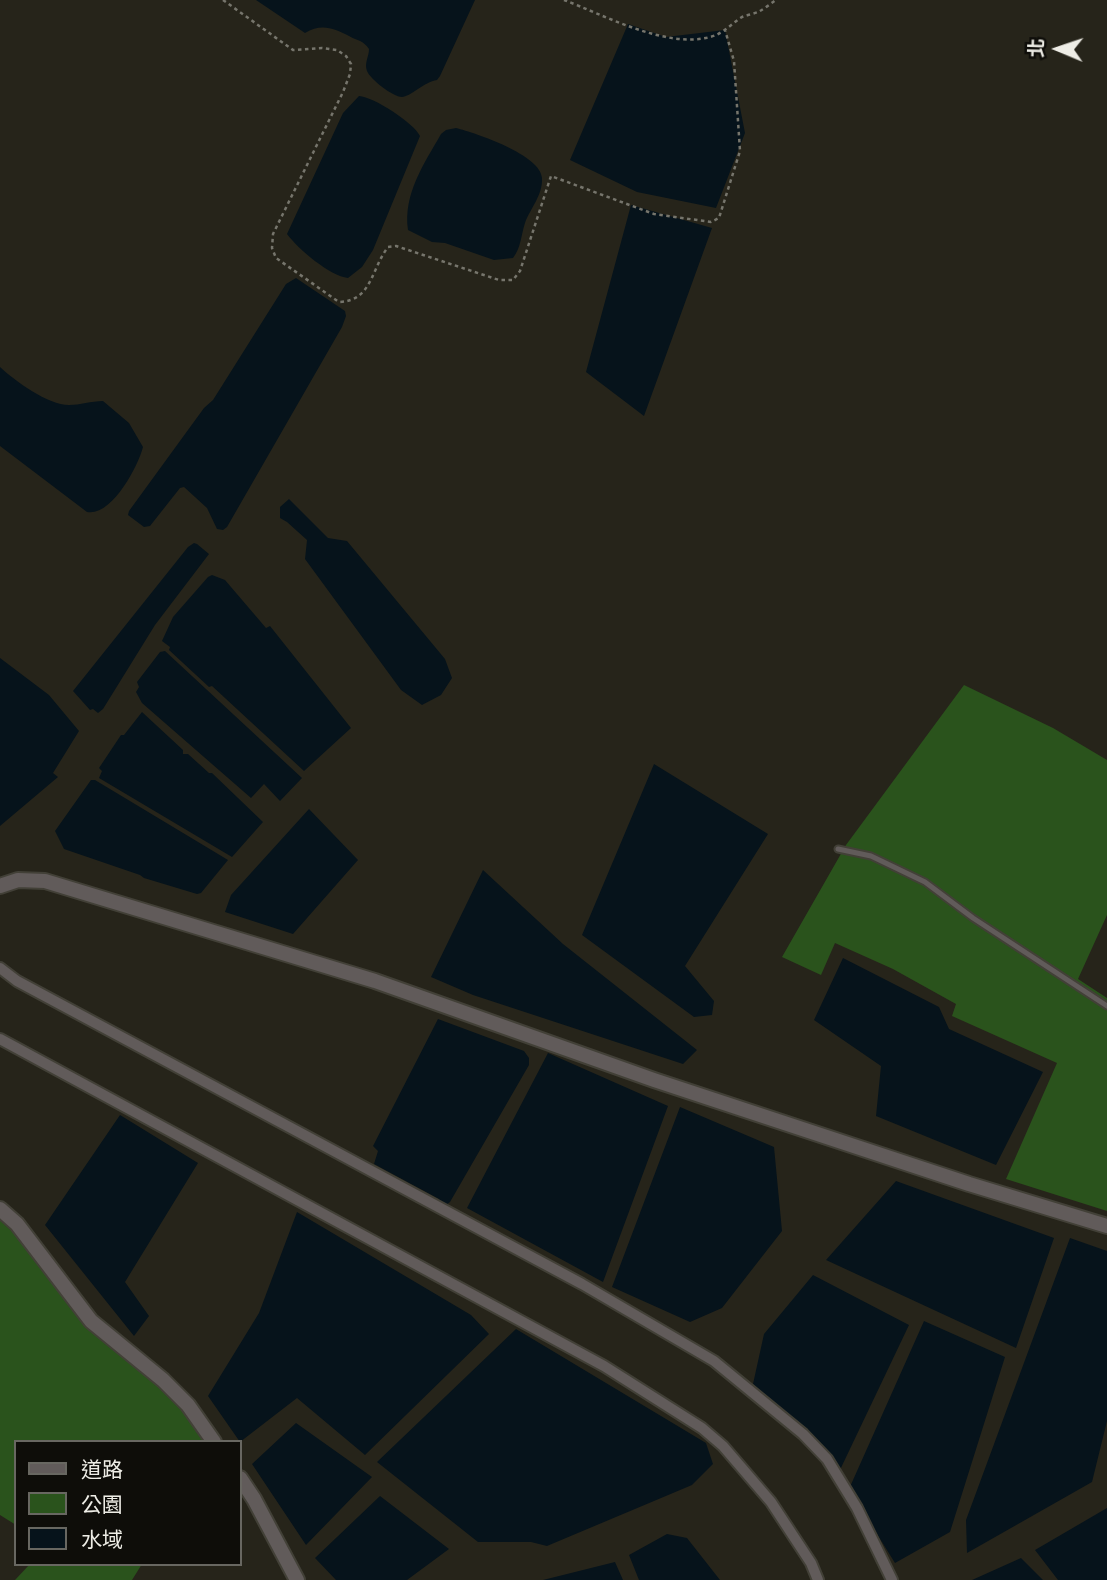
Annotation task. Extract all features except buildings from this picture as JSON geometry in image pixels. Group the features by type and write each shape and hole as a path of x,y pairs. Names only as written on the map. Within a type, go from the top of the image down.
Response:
{"street":[{"path":"0,886 18,880 44,881 375,981 654,1080 969,1184 1107,1226"},
{"path":"0,968 17,981 582,1284 714,1361 803,1434 827,1459 857,1508 892,1580"},
{"path":"0,1039 604,1366 702,1427 723,1446 771,1502 811,1563 818,1580"},
{"path":"0,1209 18,1224 91,1321 163,1380 188,1405 213,1440"},
{"path":"242,1481 297,1580"}],"lane":[{"path":"838,849 871,856 925,882 973,918 1107,1006"}],"path":[{"path":"223,0 293,50 337,50 346,56 351,64 344,92 273,234 272,248 276,258 338,302 357,299 363,293 388,247 396,246 499,280 513,280 520,271 551,176 654,214 711,222 719,218 740,151 734,61 725,30"},
{"path":"564,0 675,40 711,37 742,17 761,11 776,0"}],"green space":[{"path":"964,685 1053,728 1107,760 1107,915 1078,979 1107,998 1107,1211 1006,1179 1057,1063 952,1016 956,1004 893,969 835,943 821,975 782,957 846,845"},
{"path":"0,1220 18,1237 77,1315 127,1356 193,1419 207,1440 14,1440 14,1524 0,1515"},
{"path":"28,1566 141,1566 132,1580 15,1580"}],"water":[{"path":"256,0 475,0 437,80 402,97 388,91 369,74 366,65 369,49 362,42 327,28 317,28 305,33"},
{"path":"628,24 666,37 725,30 745,133 716,208 637,192 570,160"},
{"path":"359,96 393,112 410,124 420,136 373,250 362,267 348,278 315,261 287,234 343,113"},
{"path":"456,128 506,146 520,153 539,169 542,184 513,258 494,260 445,243 432,242 408,230 409,204 416,180 441,134"},
{"path":"631,205 712,228 644,416 586,372"},
{"path":"296,278 345,311 346,316 227,527 223,530 217,529 207,508 184,487 180,488 150,526 144,527 128,515 129,511 204,408 213,400 286,284"},
{"path":"0,367 23,385 51,401 69,405 103,401 129,423 143,447 129,478 105,507 87,512 0,446"},
{"path":"289,499 328,538 347,541 445,659 452,678 441,695 422,705 401,690 305,559 307,540 280,518 280,507"},
{"path":"194,543 209,554 155,625 103,709 98,713 90,710 73,691 188,547"},
{"path":"212,575 225,580 266,628 270,626 351,728 304,771 212,686 209,687 162,641 173,617"},
{"path":"165,651 302,778 280,801 264,784 251,798 142,703 136,692 139,687 137,682 160,652"},
{"path":"0,658 49,695 79,731 53,773 58,777 0,826"},
{"path":"142,712 183,750 183,754 188,754 212,773 263,822 232,857 99,778 102,771 99,768 121,735 124,735"},
{"path":"654,764 768,834 685,966 714,1001 712,1015 694,1017 582,935"},
{"path":"91,780 228,860 201,893 197,894 64,849 55,831"},
{"path":"309,809 358,860 293,934 225,912 231,895"},
{"path":"483,870 563,944 697,1050 683,1064 473,995 431,977"},
{"path":"843,958 939,1007 949,1029 1043,1072 996,1165 876,1116 881,1066 814,1020"},
{"path":"438,1019 524,1051 529,1058 529,1065 450,1202 442,1208 439,1199 374,1164 378,1151 373,1146"},
{"path":"548,1053 668,1106 603,1282 467,1208"},
{"path":"680,1107 774,1147 782,1231 722,1308 690,1322 612,1287"},
{"path":"120,1115 198,1163 125,1282 149,1316 134,1336 45,1225"},
{"path":"896,1181 1054,1238 1016,1348 826,1260"},
{"path":"297,1212 471,1315 489,1334 365,1455 297,1398 242,1440 239,1440 208,1396 259,1313"},
{"path":"1070,1238 1107,1251 1107,1421 1092,1482 967,1553 966,1520"},
{"path":"813,1275 909,1325 839,1472 811,1436 753,1384 764,1334"},
{"path":"924,1321 1005,1357 950,1532 895,1563 849,1489"},
{"path":"516,1329 706,1443 713,1464 692,1485 547,1546 531,1542 478,1542 377,1462"},
{"path":"296,1423 372,1477 306,1545 252,1464"},
{"path":"380,1496 449,1549 407,1580 336,1580 315,1558"},
{"path":"1107,1508 1107,1580 1058,1580 1035,1550"},
{"path":"667,1534 687,1538 720,1580 639,1580 629,1555"},
{"path":"1021,1558 1043,1580 972,1580"},
{"path":"615,1562 623,1580 543,1580"}]}
